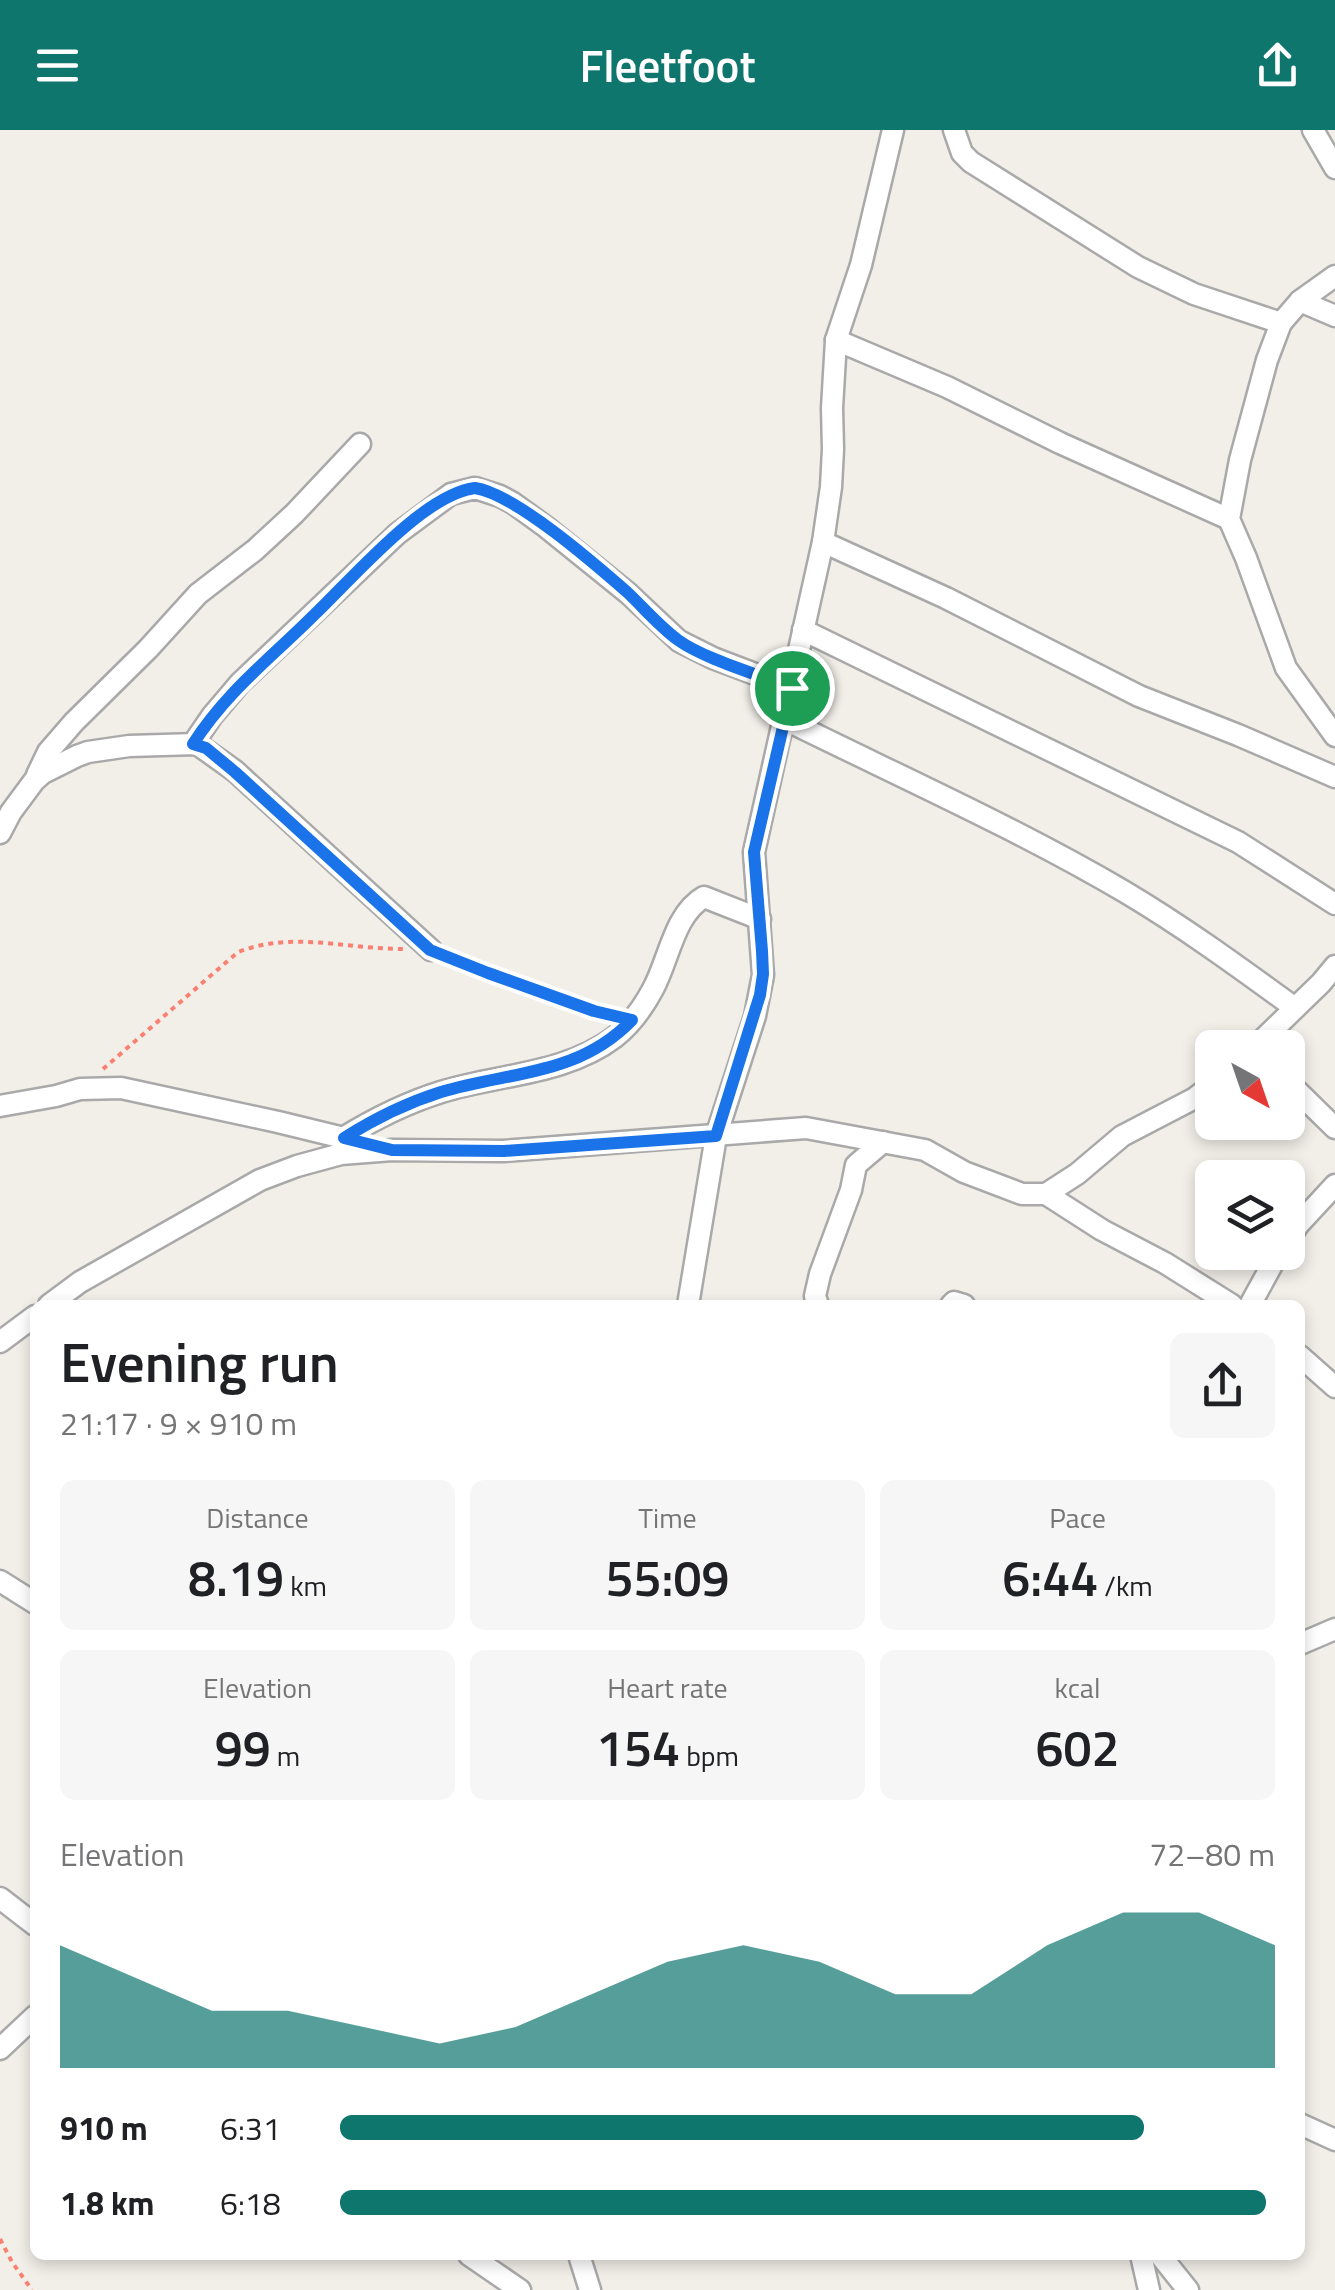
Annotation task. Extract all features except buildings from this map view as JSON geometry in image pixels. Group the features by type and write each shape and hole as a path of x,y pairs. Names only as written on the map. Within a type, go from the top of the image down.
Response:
{"street":[{"path":"689,1300 716,1136 760,995 763,974 754,852 824,542 832,487 836,340 861,264 892,130"},
{"path":"954,130 962,153 971,162 1138,267 1194,294 1281,323"},
{"path":"1313,130 1335,168"},
{"path":"1335,276 1300,301 1281,323 1240,460 1229,519 1286,668 1335,736"},
{"path":"1300,301 1335,316"},
{"path":"836,340 1229,519"},
{"path":"0,833 48,752 74,722 198,594 256,550 360,444"},
{"path":"193,744 240,683 398,534 444,498 475,488 500,496 546,527 618,585 679,642 792,688"},
{"path":"824,542 946,598 1139,696 1335,777"},
{"path":"803,630 1238,842 1335,904"},
{"path":"786,720 1027,838 1123,891 1204,942 1295,1008"},
{"path":"34,781 53,767 88,752 129,746 193,744 206,748 430,950"},
{"path":"344,1138 402,1107 442,1092 563,1064 592,1052 632,1020 654,988 683,918 692,904 704,897 760,918"},
{"path":"1272,1030 1335,966"},
{"path":"0,1106 80,1089 121,1088 392,1150"},
{"path":"1046,1194 1122,1136 1195,1099"},
{"path":"1305,1099 1335,1128"},
{"path":"56,1300 80,1282 260,1180 341,1154 392,1150 504,1151 806,1128 926,1150 964,1172 1022,1194 1046,1194 1224,1300"},
{"path":"817,1300 820,1274 851,1190 856,1165 882,1142"},
{"path":"1305,1217 1335,1186"},
{"path":"1253,1300 1270,1270"},
{"path":"0,1342 30,1320"},
{"path":"1305,1360 1335,1387"},
{"path":"0,1581 30,1600"},
{"path":"1305,1642 1335,1629"},
{"path":"0,1898 30,1921"},
{"path":"0,2049 30,2021"},
{"path":"1305,2126 1335,2140"},
{"path":"475,2260 514,2288"},
{"path":"581,2260 590,2290"},
{"path":"1141,2260 1149,2290"},
{"path":"1164,2260 1188,2290"}],"path":[{"path":"80,1089 238,952 258,945 310,941 430,950 594,1011 632,1020"},
{"path":"0,2239 32,2290"}],"route":[{"path":"481,488 513,503 546,527 629,594 679,642 792,688 754,852 763,974 760,995 716,1136 504,1151 392,1150 344,1138 402,1107 442,1092 563,1064 592,1052 632,1020 594,1011 430,950 235,772 206,748 193,744 240,683 417,518 450,494 481,488"}]}
